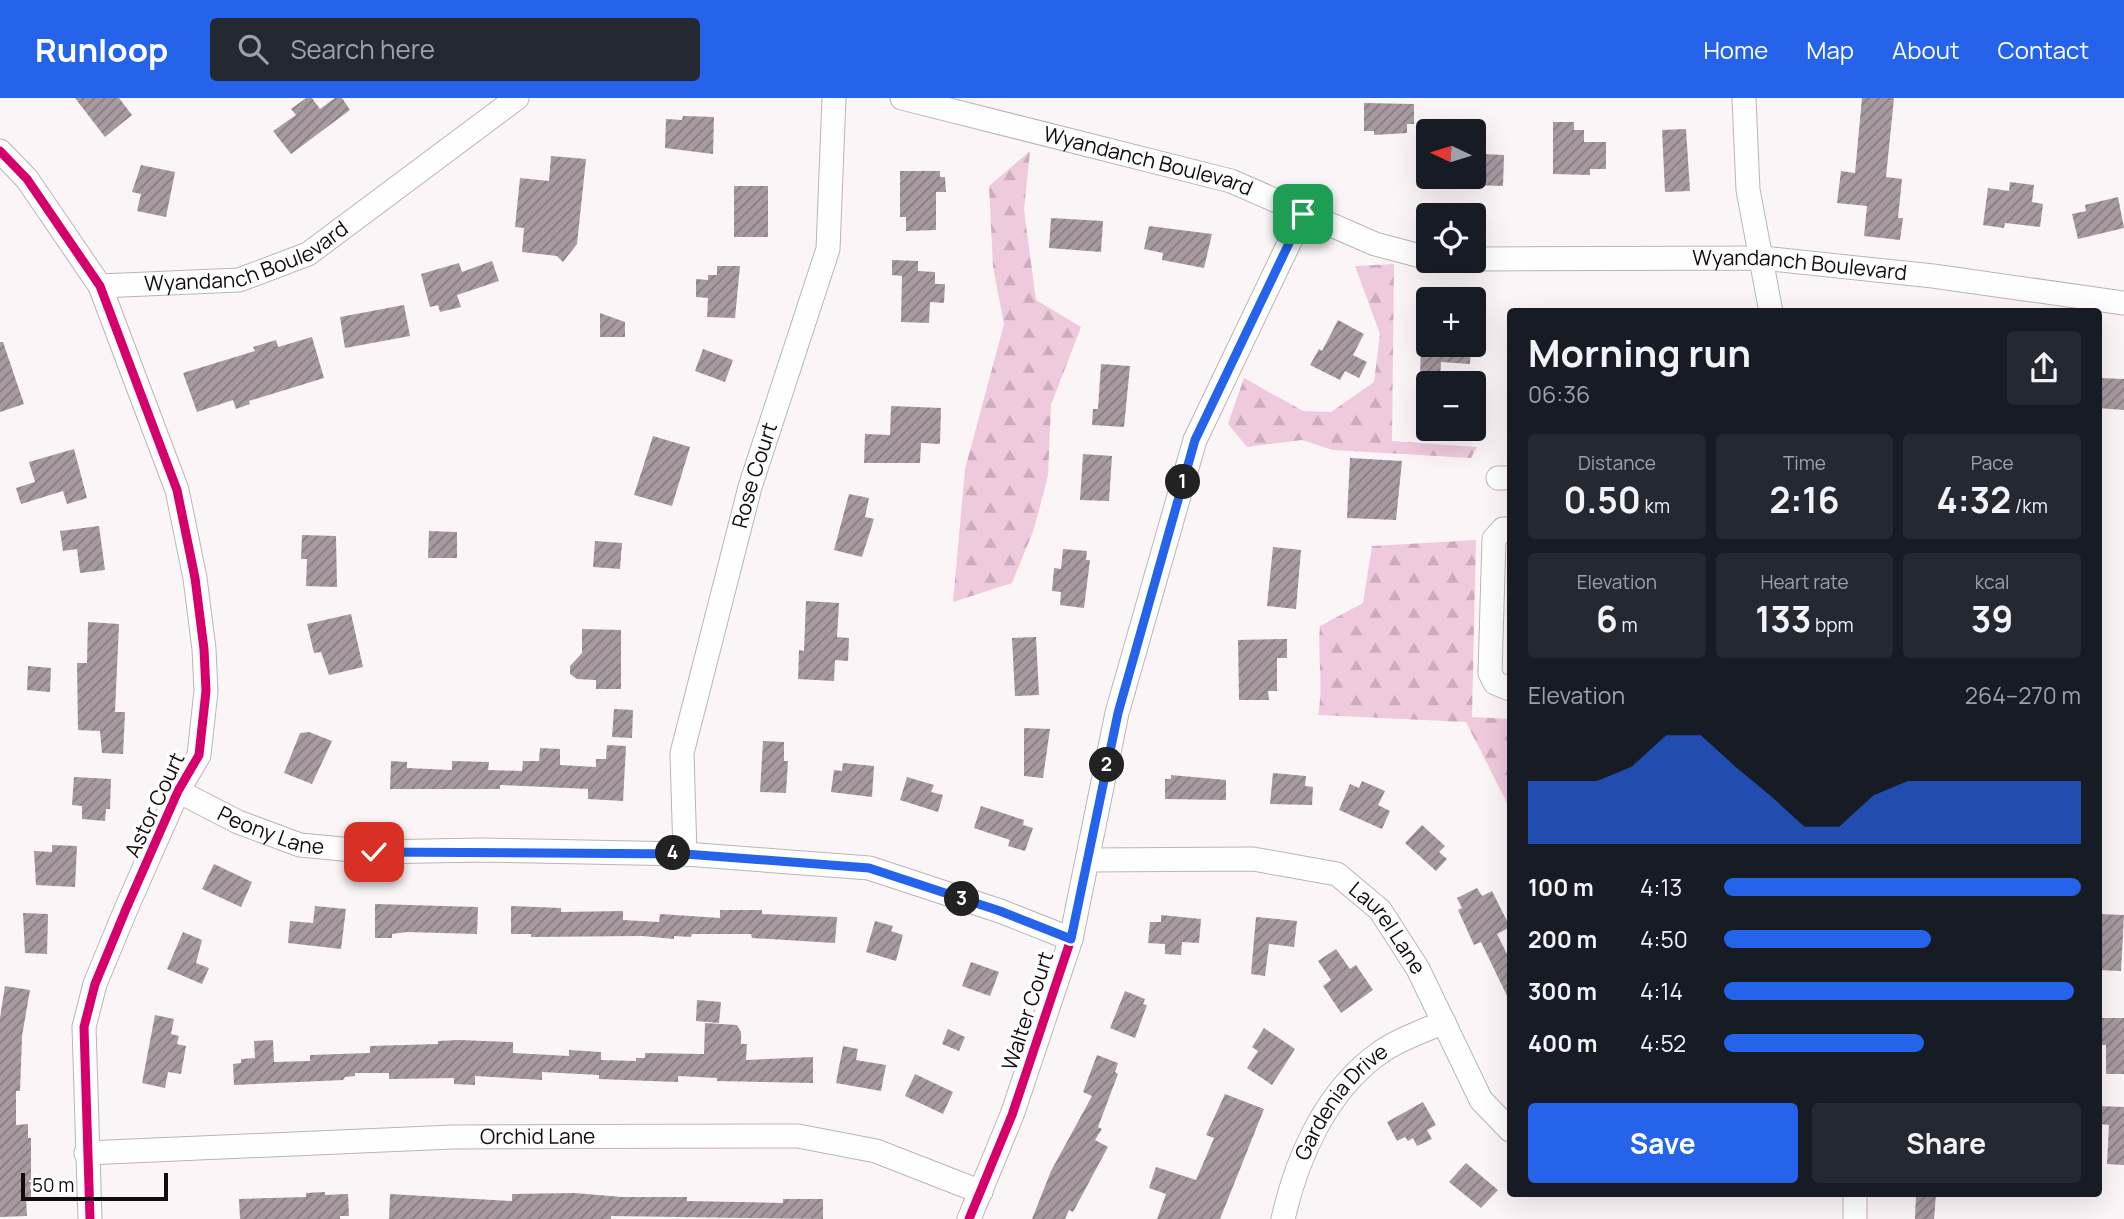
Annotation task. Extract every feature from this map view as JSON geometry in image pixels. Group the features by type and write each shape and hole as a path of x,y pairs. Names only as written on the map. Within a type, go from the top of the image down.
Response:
{"street":[{"name":"Wyandanch Boulevard","path":"100,286 239,280 308,254 517,98"},
{"name":"Rose Court","path":"685,854 682,753 750,487 828,249 834,98"},
{"name":"Wyandanch Boulevard","path":"902,98 1231,181 1375,244 1416,255"},
{"path":"1744,98 1748,190 1770,308"},
{"path":"0,151 27,179 100,286"},
{"name":"Walter Court","path":"969,1219 1012,1115 1071,939 1118,713 1195,440 1303,214"},
{"name":"Wyandanch Boulevard","path":"1486,259 1762,258 1933,275 2124,303"},
{"name":"Astor Court","path":"90,1219 84,1027 94,984 178,791 199,755 206,691 195,578 177,490 100,286"},
{"path":"1507,529 1503,529 1494,539 1501,582 1501,636 1490,673 1495,683 1507,688"},
{"name":"Peony Lane","path":"178,791 238,822 300,845 374,852 685,854 869,868 1000,911 1071,939"},
{"name":"Laurel Lane","path":"1088,860 1254,859 1337,874 1380,910 1418,970 1481,1100 1507,1127"},
{"name":"Gardenia Drive","path":"1283,1219 1292,1178 1330,1101 1381,1052 1444,1022"},
{"name":"Orchid Lane","path":"86,1153 452,1137 799,1136 876,1151 981,1192"},
{"path":"1855,1197 1855,1219"}],"green space":[{"path":"1030,151 1024,210 1036,300 1081,327 1051,405 1048,476 1034,529 1012,583 953,602 965,469 1004,324 993,267 989,186"},
{"path":"1394,264 1392,441 1477,447 1471,458 1333,450 1302,440 1247,447 1228,424 1244,378 1303,411 1331,412 1374,382 1380,334 1355,266"},
{"path":"1476,540 1472,717 1507,719 1507,803 1466,722 1318,715 1320,626 1363,603 1372,546"}],"building":[{"path":"75,98 119,98 132,115 105,137"},
{"path":"306,98 312,98 320,109 335,98 342,98 350,110 291,154 273,131 296,115 291,109"},
{"path":"1862,98 1894,98 1886,177 1902,179 1898,218 1903,218 1900,240 1864,236 1867,206 1837,203 1841,171 1855,173"},
{"path":"1364,103 1414,104 1414,124 1407,124 1407,133 1374,135 1374,131 1364,131"},
{"path":"683,116 714,117 713,154 665,148 666,119 682,120"},
{"path":"1553,122 1574,122 1574,130 1584,130 1584,142 1606,142 1606,169 1590,169 1590,175 1553,174"},
{"path":"1686,129 1690,191 1665,192 1662,130"},
{"path":"1486,154 1504,155 1503,186 1486,185"},
{"path":"551,156 586,159 577,244 563,262 557,256 522,252 524,228 515,227 520,178 549,181"},
{"path":"141,165 175,172 166,217 137,211 141,194 132,192"},
{"path":"900,171 940,171 940,177 945,177 946,192 936,192 936,230 906,231 906,217 900,217"},
{"path":"2010,182 2034,185 2032,202 2043,204 2040,227 2005,223 2004,228 1983,225 1988,188 2009,191"},
{"path":"734,186 768,186 768,237 734,237"},
{"path":"2118,197 2124,228 2078,239 2072,214 2086,211 2085,205"},
{"path":"1051,218 1103,221 1101,252 1049,248"},
{"path":"1149,226 1212,234 1204,268 1162,260 1163,253 1144,249"},
{"path":"892,260 918,261 918,271 935,272 935,284 945,284 944,303 930,302 929,323 901,322 902,276 892,275"},
{"path":"492,261 499,281 457,295 461,307 440,312 438,305 430,307 421,274 459,263 462,272"},
{"path":"717,266 740,266 735,318 707,317 708,298 696,297 696,279 708,280 708,275 717,275"},
{"path":"404,305 410,336 345,348 340,317"},
{"path":"600,313 625,322 625,337 600,337"},
{"path":"1338,320 1364,334 1353,355 1367,362 1359,378 1345,371 1340,380 1310,365 1319,349 1322,351"},
{"path":"312,337 324,378 249,401 250,404 236,409 233,400 197,412 183,373 255,351 253,347 276,340 278,347"},
{"path":"0,342 3,342 24,404 0,412"},
{"path":"703,349 733,360 725,382 695,371"},
{"path":"1421,357 1470,357 1470,364 1441,362 1440,371 1420,371"},
{"path":"1101,364 1130,366 1124,427 1092,425 1093,409 1098,409"},
{"path":"2102,378 2124,379 2124,410 2102,408"},
{"path":"891,406 941,408 940,444 921,443 920,463 864,463 865,434 890,435"},
{"path":"653,436 690,447 672,506 634,495"},
{"path":"74,449 87,498 67,504 63,491 21,504 16,488 35,482 29,462"},
{"path":"1083,454 1112,456 1109,501 1080,500"},
{"path":"1350,458 1402,461 1396,520 1347,518"},
{"path":"849,494 869,498 865,517 874,519 862,557 834,550"},
{"path":"99,526 105,570 80,573 77,549 63,551 60,531"},
{"path":"429,531 457,532 457,558 428,558"},
{"path":"302,535 336,536 337,587 306,586 307,559 301,559"},
{"path":"595,541 622,543 620,569 593,567"},
{"path":"1273,547 1301,550 1296,609 1267,606"},
{"path":"1063,549 1087,551 1086,560 1090,560 1084,608 1060,605 1061,592 1052,591 1054,568 1061,569"},
{"path":"806,601 839,603 837,637 849,638 848,661 835,660 834,681 798,679 799,650 804,651"},
{"path":"351,614 363,667 329,675 321,652 314,653 307,624"},
{"path":"88,622 119,624 115,712 125,712 123,754 102,753 100,731 78,730 77,663 87,663"},
{"path":"582,629 621,630 621,689 596,689 596,680 577,679 570,674 570,666 582,653"},
{"path":"1036,637 1039,695 1015,696 1012,638"},
{"path":"1287,639 1287,658 1277,658 1277,691 1268,691 1269,700 1239,700 1238,640"},
{"path":"28,666 51,668 50,692 27,690"},
{"path":"614,709 633,710 632,738 612,737"},
{"path":"1024,728 1050,729 1043,778 1024,776"},
{"path":"309,732 332,741 312,784 284,773 300,733"},
{"path":"763,741 784,742 784,761 788,761 786,793 760,792"},
{"path":"607,745 626,746 623,801 588,799 588,789 500,785 500,789 390,789 391,761 407,762 407,768 452,770 452,761 489,762 488,770 522,771 523,761 539,761 540,748 560,749 560,765 596,767 596,759 606,759"},
{"path":"843,763 874,766 872,797 831,792 834,770 842,771"},
{"path":"1273,773 1306,776 1305,786 1313,787 1312,805 1270,804"},
{"path":"1171,775 1226,780 1226,800 1165,799 1165,779 1171,779"},
{"path":"74,777 111,779 110,809 106,809 105,821 82,819 82,806 72,805"},
{"path":"907,777 934,785 931,792 943,795 938,812 900,800"},
{"path":"1362,781 1385,791 1378,805 1390,811 1382,829 1339,810 1350,784 1359,788"},
{"path":"981,806 1024,820 1023,825 1033,828 1025,851 1008,846 1010,840 974,828"},
{"path":"1422,825 1445,846 1439,852 1447,859 1436,871 1405,843"},
{"path":"52,845 77,846 75,887 36,885 34,851 52,852"},
{"path":"214,864 252,882 241,907 202,889"},
{"path":"1477,888 1482,896 1492,891 1507,921 1507,929 1497,934 1507,954 1507,996 1481,942 1474,945 1458,910 1462,908 1457,898"},
{"path":"375,904 478,907 477,934 407,932 392,934 392,938 375,938"},
{"path":"315,906 346,909 341,949 288,943 290,921 313,923"},
{"path":"511,906 561,908 561,912 623,911 623,920 659,922 660,914 720,918 720,910 762,910 762,914 837,917 835,943 752,938 751,934 692,934 691,937 674,936 674,939 642,936 531,937 531,934 511,934"},
{"path":"23,913 48,914 47,954 25,953"},
{"path":"2102,914 2124,915 2121,971 2102,970"},
{"path":"1161,915 1201,919 1199,943 1182,942 1181,955 1165,954 1165,944 1148,943 1150,922 1161,922"},
{"path":"1256,917 1297,921 1294,947 1269,944 1265,976 1251,974"},
{"path":"875,921 893,926 891,931 903,935 896,961 866,952"},
{"path":"183,932 202,940 196,963 209,968 202,984 167,969"},
{"path":"1336,949 1350,969 1356,965 1373,990 1341,1013 1323,986 1331,980 1318,961"},
{"path":"971,962 999,972 990,996 962,986"},
{"path":"5,986 30,990 22,1036 20,1091 16,1091 16,1125 28,1124 28,1138 31,1138 31,1199 26,1199 27,1216 0,1217 0,1018"},
{"path":"1125,991 1145,999 1143,1004 1147,1005 1135,1038 1110,1028"},
{"path":"697,1000 721,1002 719,1023 696,1021"},
{"path":"155,1015 174,1019 171,1034 179,1036 177,1044 186,1046 181,1074 168,1072 165,1088 142,1083"},
{"path":"2102,1018 2124,1018 2124,1074 2106,1074 2106,1045 2102,1045"},
{"path":"705,1023 737,1025 741,1032 741,1044 747,1044 746,1060 813,1057 813,1083 717,1081 717,1078 678,1076 678,1082 599,1079 599,1075 542,1072 542,1080 475,1076 475,1085 454,1084 454,1078 389,1079 389,1073 355,1073 355,1076 345,1077 343,1080 234,1085 233,1064 241,1063 241,1059 255,1058 254,1041 273,1040 274,1062 310,1061 310,1055 370,1053 370,1046 438,1044 438,1041 459,1040 513,1042 513,1053 569,1056 569,1050 601,1052 601,1060 636,1061 636,1058 645,1058 645,1053 704,1054"},
{"path":"1264,1028 1295,1049 1272,1085 1247,1068 1258,1051 1252,1047"},
{"path":"948,1029 965,1037 959,1051 942,1044"},
{"path":"843,1046 858,1049 856,1060 886,1065 881,1091 836,1083"},
{"path":"1097,1055 1118,1063 1115,1072 1118,1074 1098,1127 1102,1129 1095,1140 1108,1147 1073,1212 1069,1210 1065,1219 1032,1219 1051,1171 1092,1096 1083,1092"},
{"path":"915,1074 953,1092 943,1114 905,1096"},
{"path":"1225,1094 1264,1109 1220,1219 1157,1219 1166,1194 1149,1188 1156,1167 1196,1180 1214,1138 1206,1135"},
{"path":"1423,1102 1436,1125 1427,1130 1432,1139 1417,1146 1413,1138 1408,1141 1405,1137 1397,1141 1387,1122"},
{"path":"2102,1106 2124,1107 2124,1165 2107,1164 2109,1125 2102,1124"},
{"path":"1466,1163 1498,1190 1481,1208 1449,1182"},
{"path":"325,1192 325,1195 348,1194 349,1216 340,1216 340,1219 240,1219 239,1199 306,1197 306,1193"},
{"path":"574,1193 622,1197 687,1197 687,1201 783,1203 783,1199 823,1199 823,1219 611,1216 611,1219 389,1219 390,1194 512,1201 512,1194"},
{"path":"1916,1197 1936,1197 1934,1219 1915,1219"}],"cycle path":[{"path":"0,151 27,179 100,286 177,490 195,578 204,649 206,691 199,755 178,791 126,909 95,984 84,1027 90,1219"},
{"path":"969,1219 1012,1115 1071,939 1117,713 1195,440 1303,214"}],"route":[{"path":"374,852 481,850 685,854 869,868 1000,911 1071,939 1118,713 1144,613 1195,440 1303,214"}]}
